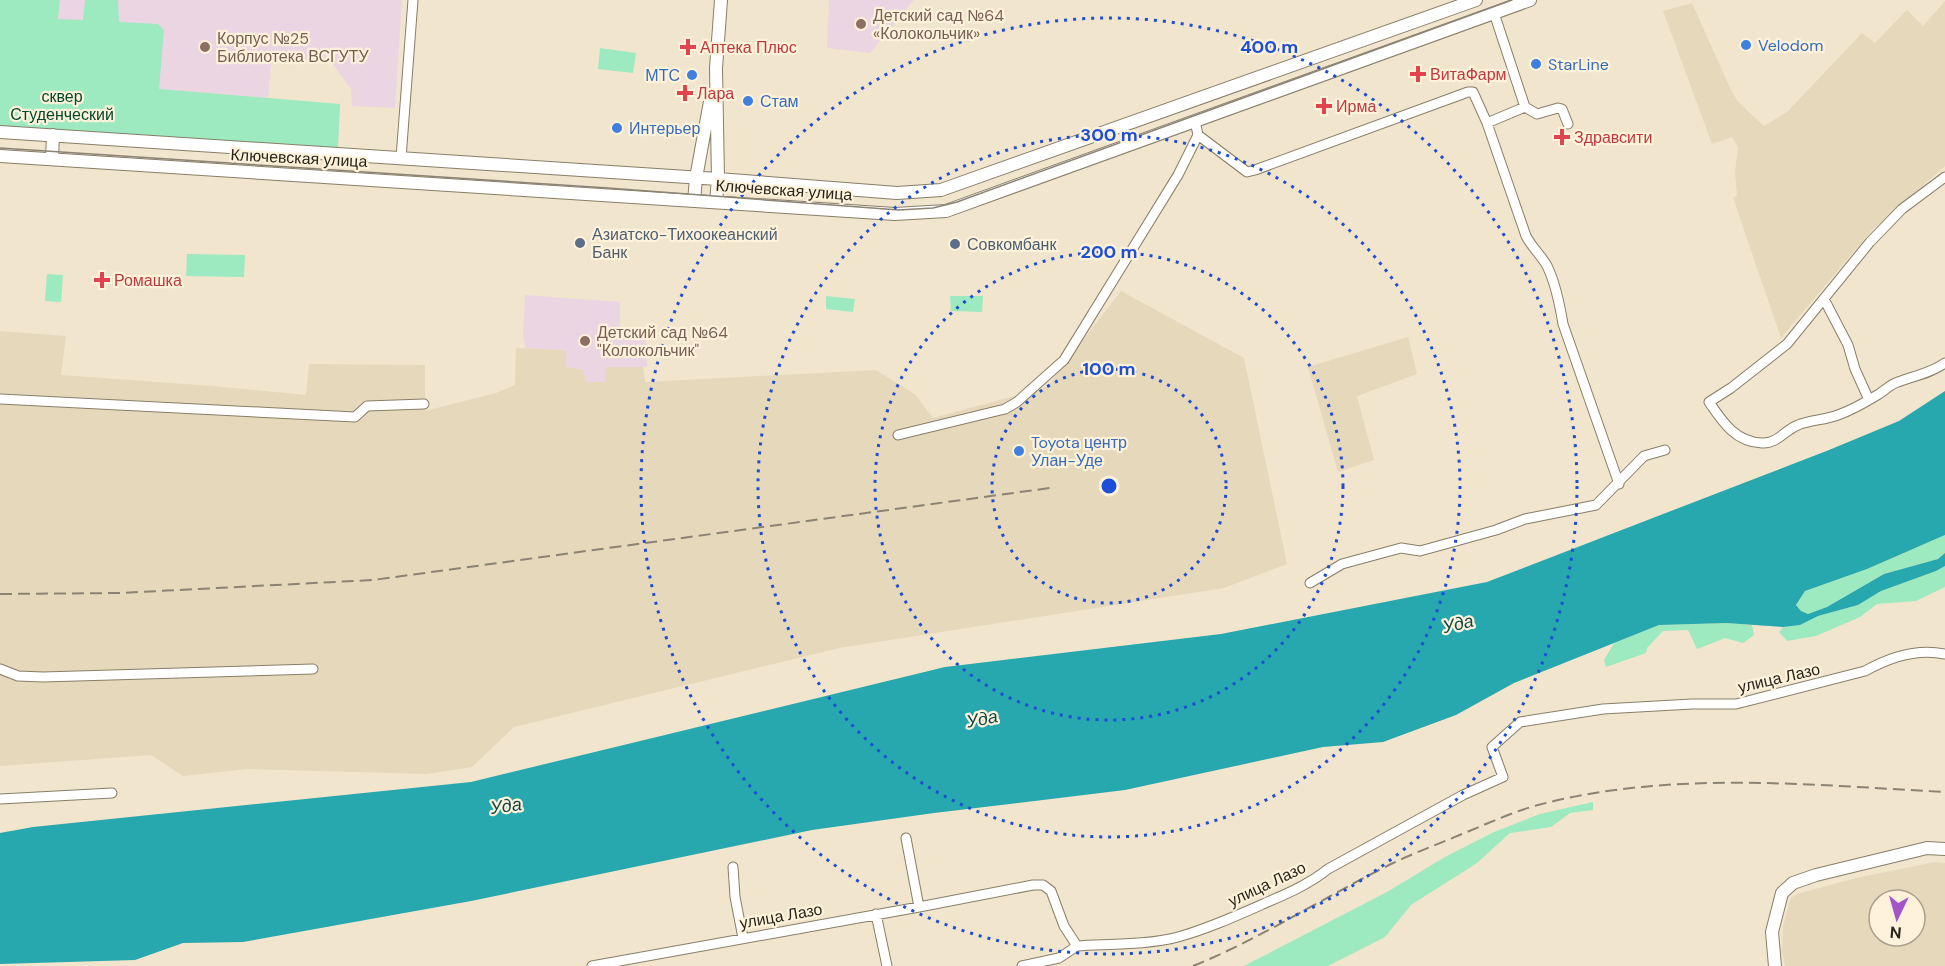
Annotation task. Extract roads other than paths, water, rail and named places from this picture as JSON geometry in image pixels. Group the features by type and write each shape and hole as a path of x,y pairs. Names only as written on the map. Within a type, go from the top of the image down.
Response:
{"main road":[{"path":"717,202 716,68 721,0"},
{"name":"Ключевская улица","path":"0,132 718,179 897,193 941,190 1476,0"},
{"name":"Ключевская улица","path":"0,156 904,214 946,211 1530,0"},
{"path":"694,201 716,68"},
{"path":"52,159 53,135"},
{"path":"1775,966 1772,932 1782,893 1793,882 1927,848 1945,849"}],"street":[{"path":"401,158 413,0"},
{"path":"1494,13 1525,107 1537,114 1562,109 1568,124"},
{"path":"1198,135 1247,172 1255,171 1473,92 1487,123 1526,236 1531,247 1548,266 1563,324 1619,484"},
{"path":"1487,123 1525,107"},
{"path":"898,435 1005,409 1017,402 1064,360 1178,175 1198,135 1195,121"},
{"path":"1945,190 1942,179 1902,208 1870,242 1787,345 1710,402 1728,428 1749,440 1762,443 1774,441 1801,423 1838,416 1897,382 1925,374 1945,363"},
{"path":"1824,299 1848,345 1855,369 1869,400"},
{"path":"0,399 355,417 367,406 424,404"},
{"path":"1310,583 1342,564 1401,548 1420,551 1496,530 1526,519 1596,505 1644,456 1665,450"},
{"name":"улица Лазо","path":"592,966 1033,885 1043,885 1051,891 1064,926 1077,946 1177,937 1232,918 1316,879 1328,869 1463,795 1503,777 1492,747 1520,722 1603,709 1736,704 1865,671 1882,661 1916,652 1945,654"},
{"path":"0,669 18,676 43,677 313,669"},
{"path":"0,799 112,792"},
{"path":"906,838 920,907"},
{"path":"733,867 735,897 744,938"},
{"path":"876,914 887,966"},
{"path":"1022,966 1059,958 1077,946"}],"water":[{"name":"Уда","path":"1945,391 1945,535 1867,569 1805,591 1796,605 1808,614 1827,607 1884,574 1938,559 1945,553 1945,566 1881,591 1858,605 1818,616 1800,625 1783,627 1726,623 1659,625 1514,683 1456,715 1383,742 1323,747 1125,790 812,830 471,901 243,942 183,943 135,960 0,964 0,833 33,827 471,782 945,667 1221,634 1487,582 1899,421"}],"tram line":[{"path":"0,148 608,188 899,210 933,208 957,202 1512,0"}],"railway":[{"path":"0,594 120,593 373,580 1050,488"},
{"path":"1193,966 1244,943 1391,864 1500,818 1538,805 1588,794 1639,787 1690,784 1792,784 1945,792"}],"place":[{"name":"Детский сад №64 «Колокольчик»","path":"861,24"},
{"name":"Velodom","path":"1746,45"},
{"name":"Корпус №25 Библиотека ВСГУТУ","path":"205,47"},
{"name":"Аптека Плюс","path":"688,47"},
{"name":"StarLine","path":"1536,64"},
{"name":"ВитаФарм","path":"1418,74"},
{"name":"МТС","path":"692,75"},
{"name":"Лара","path":"685,93"},
{"name":"Стам","path":"748,101"},
{"name":"Ирма","path":"1324,106"},
{"name":"Интерьер","path":"617,128"},
{"name":"Здравсити","path":"1562,137"},
{"name":"Азиатско-Тихоокеанский Банк","path":"580,243"},
{"name":"Совкомбанк","path":"955,244"},
{"name":"Ромашка","path":"102,280"},
{"name":"Детский сад №64 \"Колокольчик\"","path":"585,341"},
{"name":"Toyota центр Улан-Уде","path":"1019,451"}],"park label":[{"name":"сквер Студенческий","path":"62,105"}]}
